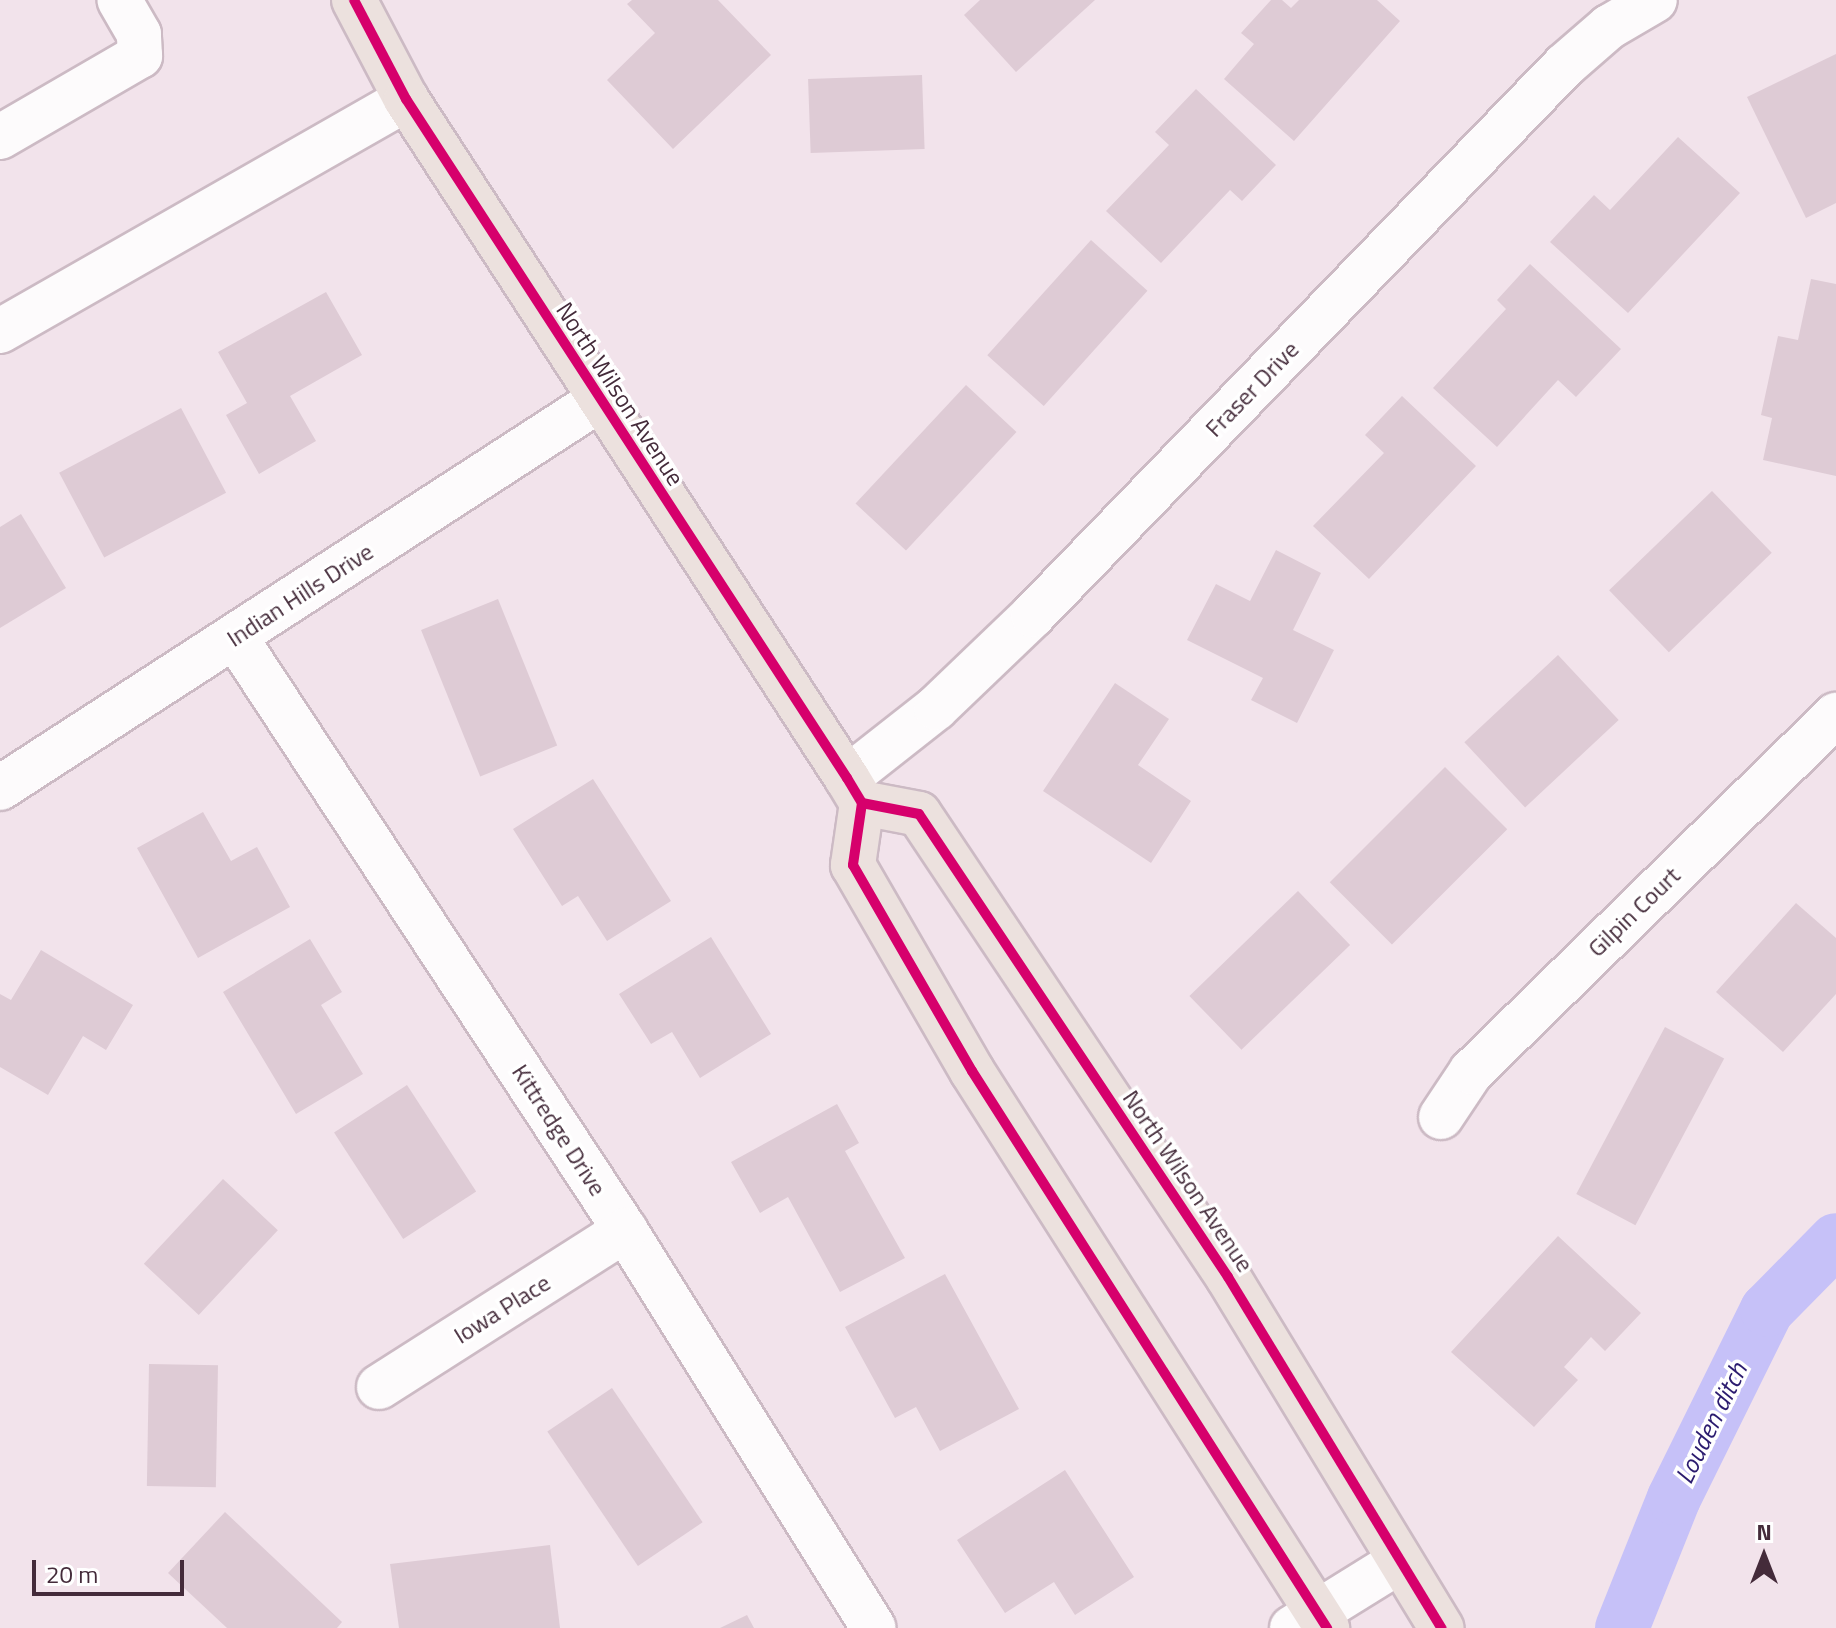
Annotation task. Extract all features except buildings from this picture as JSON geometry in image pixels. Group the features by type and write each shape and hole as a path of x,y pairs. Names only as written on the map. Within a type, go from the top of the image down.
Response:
{"main road":[{"name":"North Wilson Avenue","path":"354,0 406,99 855,790 919,814 1228,1277 1441,1628"},
{"path":"855,790 853,865 972,1071 1312,1622"}],"street":[{"path":"0,137 140,56 139,34 119,0"},
{"name":"Fraser Drive","path":"855,790 1033,615 1564,66 1609,27 1655,0"},
{"path":"0,331 406,99"},
{"name":"Indian Hills Drive","path":"0,788 599,400"},
{"name":"Kittredge Drive","path":"235,637 625,1230 874,1628"},
{"name":"Gilpin Court","path":"1441,1117 1471,1072 1836,715"},
{"name":"Iowa Place","path":"379,1387 625,1230"},
{"path":"1312,1622 1400,1561"}],"waterway":[{"name":"Louden ditch","path":"1622,1628 1674,1498 1767,1310 1836,1240"}],"cycle path":[{"path":"354,0 406,99 862,803 853,865 972,1071 1327,1628"},
{"path":"862,803 919,814 1228,1277 1441,1628"}]}
